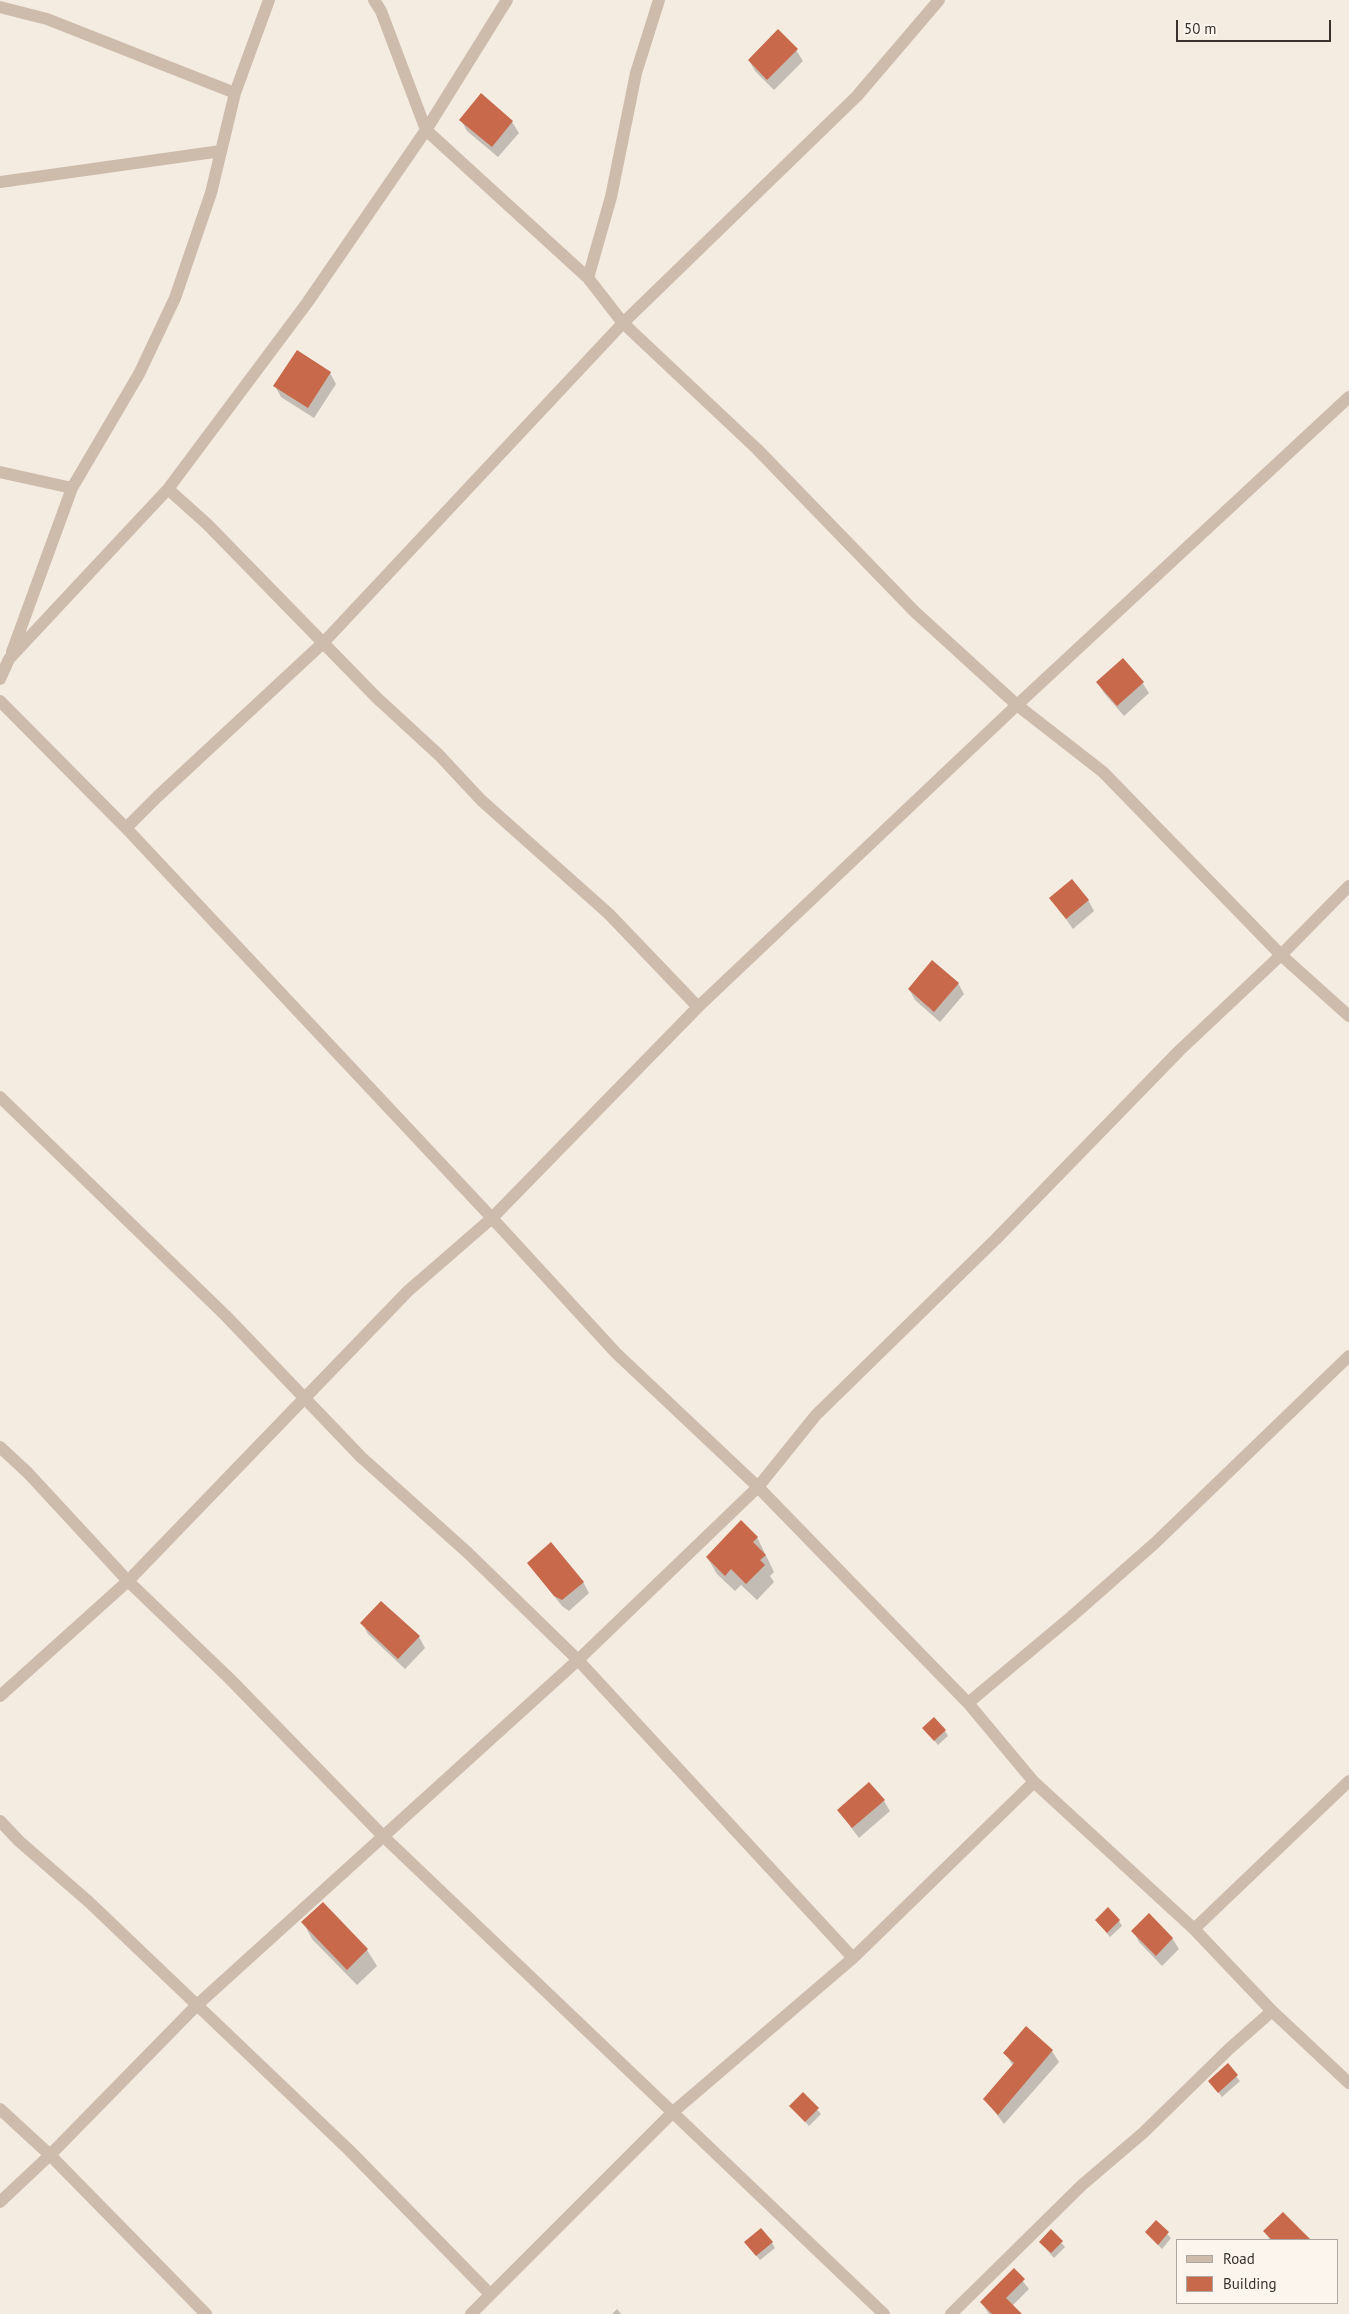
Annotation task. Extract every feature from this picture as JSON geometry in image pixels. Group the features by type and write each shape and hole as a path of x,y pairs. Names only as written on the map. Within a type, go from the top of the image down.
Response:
{"street":[{"path":"0,679 72,488 139,374 175,298 211,193 236,93 269,0"},
{"path":"374,0 381,11 426,130 588,278 623,323 757,449 914,612 1017,705 1103,772 1281,955 1349,1016"},
{"path":"9,659 168,489 307,304 426,130 507,0"},
{"path":"588,278 611,196 636,73 659,0"},
{"path":"126,828 157,796 324,642 623,323 857,96 935,2"},
{"path":"0,7 47,20 236,93"},
{"path":"0,182 221,151"},
{"path":"0,1696 128,1581 408,1291 492,1218 698,1007 1017,705 1349,397"},
{"path":"1339,406 1349,415"},
{"path":"0,472 72,488"},
{"path":"168,489 207,524 377,698 439,755 481,800 609,914 698,1007"},
{"path":"0,701 126,828 616,1353 758,1486 968,1703 1034,1782 1194,1929 1272,2011 1349,2082"},
{"path":"0,2202 50,2155 197,2005 578,1660 758,1486 816,1415 996,1239 1180,1050 1281,955 1349,886"},
{"path":"0,1096 226,1316 361,1457 468,1552 578,1660 853,1958"},
{"path":"968,1703 1154,1543 1349,1356"},
{"path":"0,1447 28,1473 128,1581 230,1679 384,1837 884,2314"},
{"path":"1194,1929 1349,1781"},
{"path":"471,2314 673,2112 853,1958 1034,1782"},
{"path":"0,1821 19,1841 89,1902 349,2150 490,2294"},
{"path":"951,2314 1082,2185 1143,2133 1229,2049 1272,2011"},
{"path":"0,2110 50,2155 206,2314"}],"building":[{"path":"778,29 798,49 767,80 748,60"},
{"path":"481,93 513,121 492,147 459,120"},
{"path":"297,350 331,372 308,408 273,386"},
{"path":"1123,658 1144,682 1117,706 1096,682"},
{"path":"1072,879 1089,900 1066,919 1049,898"},
{"path":"932,960 959,983 934,1012 908,989"},
{"path":"741,1520 758,1537 753,1542 766,1555 760,1560 765,1565 746,1584 731,1569 725,1576 706,1557"},
{"path":"551,1542 584,1582 562,1600 554,1596 527,1563"},
{"path":"381,1601 420,1636 398,1659 360,1623"},
{"path":"934,1717 946,1730 934,1741 922,1728"},
{"path":"869,1782 885,1800 852,1828 837,1810"},
{"path":"323,1902 368,1949 347,1970 301,1922"},
{"path":"1108,1907 1120,1920 1107,1933 1095,1920"},
{"path":"1149,1913 1173,1938 1156,1956 1131,1931"},
{"path":"1026,2026 1053,2050 998,2115 983,2099 1014,2063 1003,2053"},
{"path":"1228,2063 1238,2075 1218,2093 1208,2081"},
{"path":"803,2092 819,2108 805,2122 789,2106"},
{"path":"1283,2212 1310,2239 1271,2239 1263,2231"},
{"path":"1156,2220 1169,2232 1158,2245 1145,2232"},
{"path":"761,2228 773,2242 756,2256 744,2242"},
{"path":"1051,2229 1063,2241 1051,2253 1039,2242"},
{"path":"1014,2268 1025,2279 1006,2298 1022,2314 992,2314 980,2302"}]}
